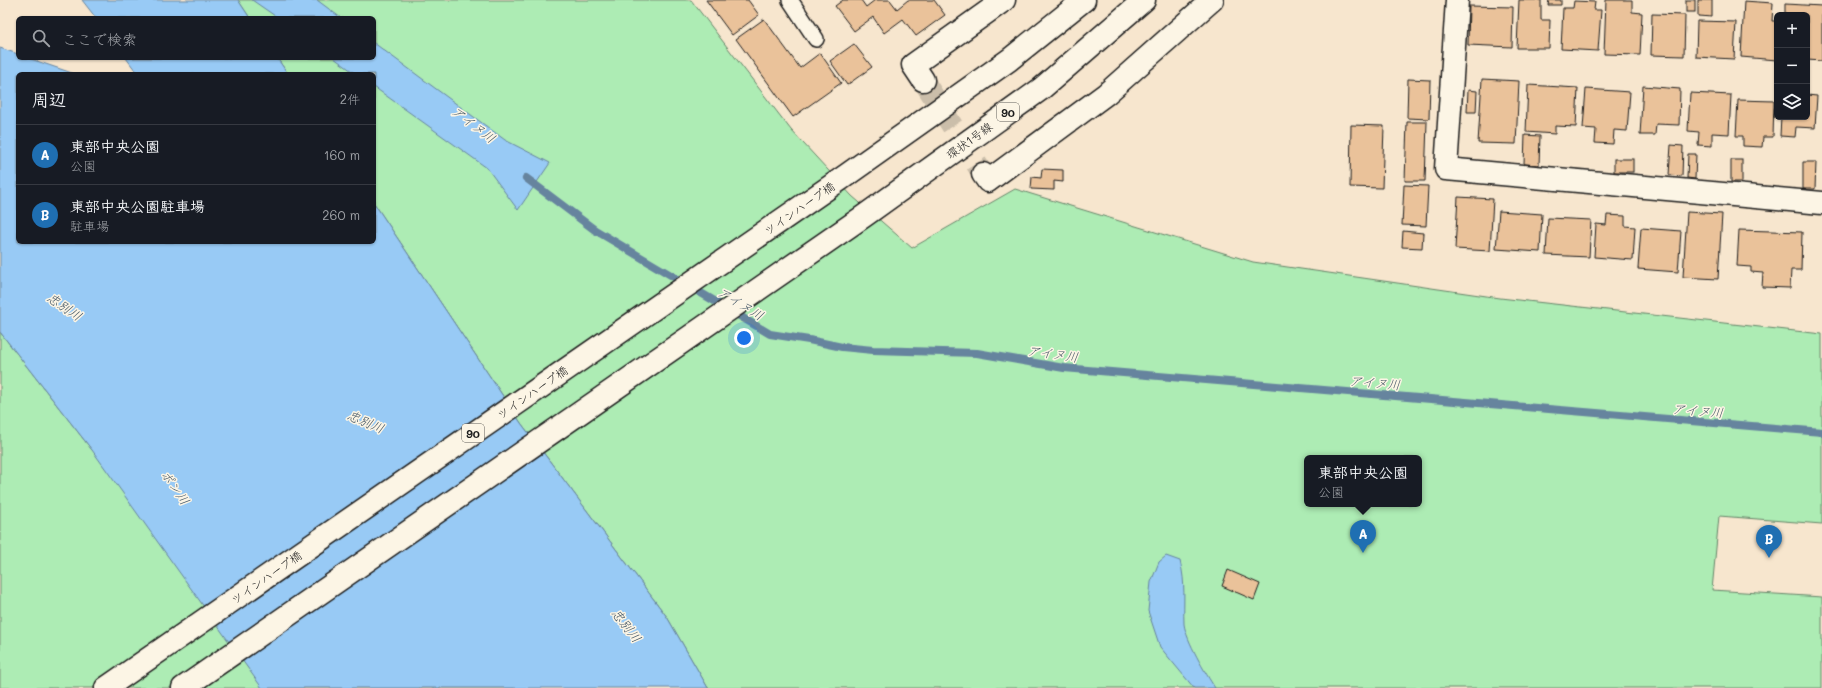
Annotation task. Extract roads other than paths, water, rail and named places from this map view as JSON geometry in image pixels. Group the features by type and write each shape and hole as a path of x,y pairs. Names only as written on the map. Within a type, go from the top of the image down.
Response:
{"main road":[{"path":"918,72 1004,0"},
{"name":"ツインハープ橋","path":"106,688 1010,60 1084,0"},
{"name":"環状1号線","path":"183,688 864,216 1040,89 1144,0"},
{"path":"986,177 1106,94 1212,0"},
{"path":"1457,0 1446,169 1822,203"}],"lane":[{"path":"790,0 816,39"}],"water":[{"path":"82,0 238,0 249,16 94,16"},
{"path":"252,0 317,0 338,16 275,16"},
{"path":"376,44 505,140 550,163 518,210 487,168 376,88 376,72 353,72 337,60 376,60"},
{"path":"0,48 16,53 16,60 34,60 69,72 16,72 16,244 376,244 376,206 521,423 667,617 708,688 262,688 92,450 0,332"},
{"path":"128,60 278,60 287,72 136,72"},
{"path":"1166,556 1180,561 1184,585 1184,624 1188,639 1215,688 1194,688 1160,647 1148,611 1151,582 1159,562"}],"waterway":[{"name":"アイヌ川","path":"526,178 595,230 770,334 842,347 873,350 977,353 1064,368 1822,432"}],"tunnel":[{"path":"923,80 983,174"}],"place":[{"name":"東部中央公園","path":"1363,553"},
{"name":"東部中央公園駐車場","path":"1769,558"}],"water label":[{"name":"忠別川","path":"65,306"},
{"name":"忠別川","path":"366,421"},
{"name":"ポン川","path":"176,487"},
{"name":"忠別川","path":"627,625"}]}
